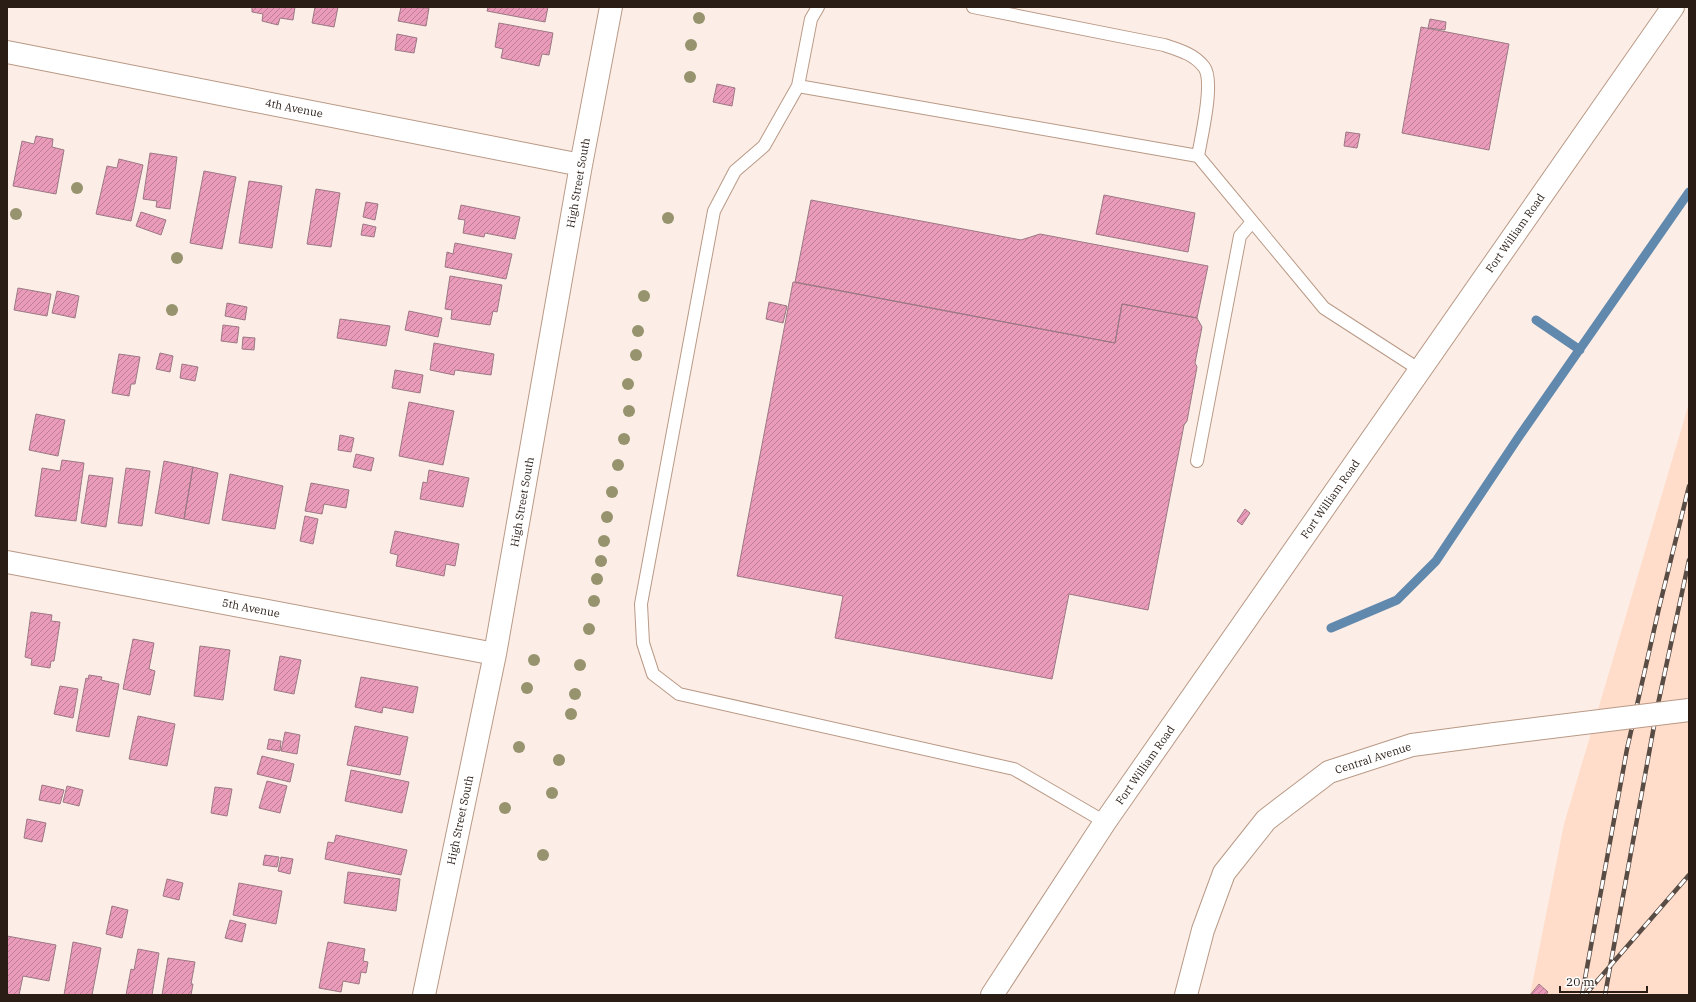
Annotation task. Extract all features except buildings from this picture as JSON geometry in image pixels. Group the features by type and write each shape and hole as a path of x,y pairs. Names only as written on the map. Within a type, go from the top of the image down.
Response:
{"street":[{"name":"High Street South","path":"424,995 495,654 581,165 611,7"},
{"name":"Fort William Road","path":"992,995 1105,822 1672,7"},
{"name":"4th Avenue","path":"7,52 581,165"},
{"name":"5th Avenue","path":"7,562 495,654"},
{"name":"Central Avenue","path":"1186,995 1203,930 1224,873 1266,820 1329,772 1412,745 1689,710"}],"lane":[{"path":"818,7 811,19 798,86 764,146 735,171 714,211 641,604 643,643 653,674 679,694 1014,769 1105,822"},
{"path":"973,7 1164,45 1190,54 1205,68 1209,88 1198,156"},
{"path":"798,86 1198,156 1324,308 1420,370"},
{"path":"1196,461 1240,236 1252,222"}],"shaded area":[{"path":"1689,403 1689,995 1530,995 1564,824"}],"waterway":[{"path":"1331,628 1397,600 1436,561 1518,438 1689,192"},
{"path":"1536,320 1580,350"}],"railway":[{"path":"1582,995 1627,749 1659,608 1689,486"},
{"path":"1605,995 1658,704 1689,560"},
{"path":"1585,995 1689,875"}]}
